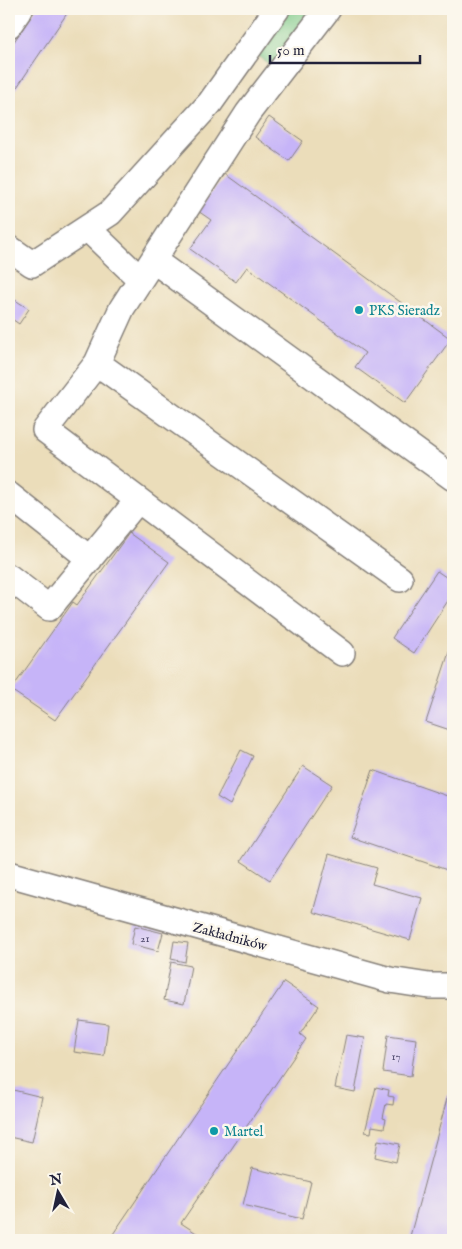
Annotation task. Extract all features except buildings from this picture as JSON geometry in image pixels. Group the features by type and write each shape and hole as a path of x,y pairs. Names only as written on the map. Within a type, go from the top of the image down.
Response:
{"street":[{"path":"9,25 20,9"},
{"path":"9,248 32,264 110,213 210,103 277,9"},
{"path":"328,9 248,113 122,308 98,363 45,430 342,653"},
{"path":"243,57 273,81"},
{"path":"87,228 453,478"},
{"path":"98,363 400,579"},
{"path":"9,495 90,559"},
{"path":"9,577 49,608 138,500"},
{"name":"Zakładników","path":"9,874 390,980 430,986 453,986"}],"green space":[{"path":"290,9 315,9 273,67 257,55"}],"place":[{"name":"PKS Sieradz","path":"359,310"},
{"name":"Martel","path":"214,1131"}]}
